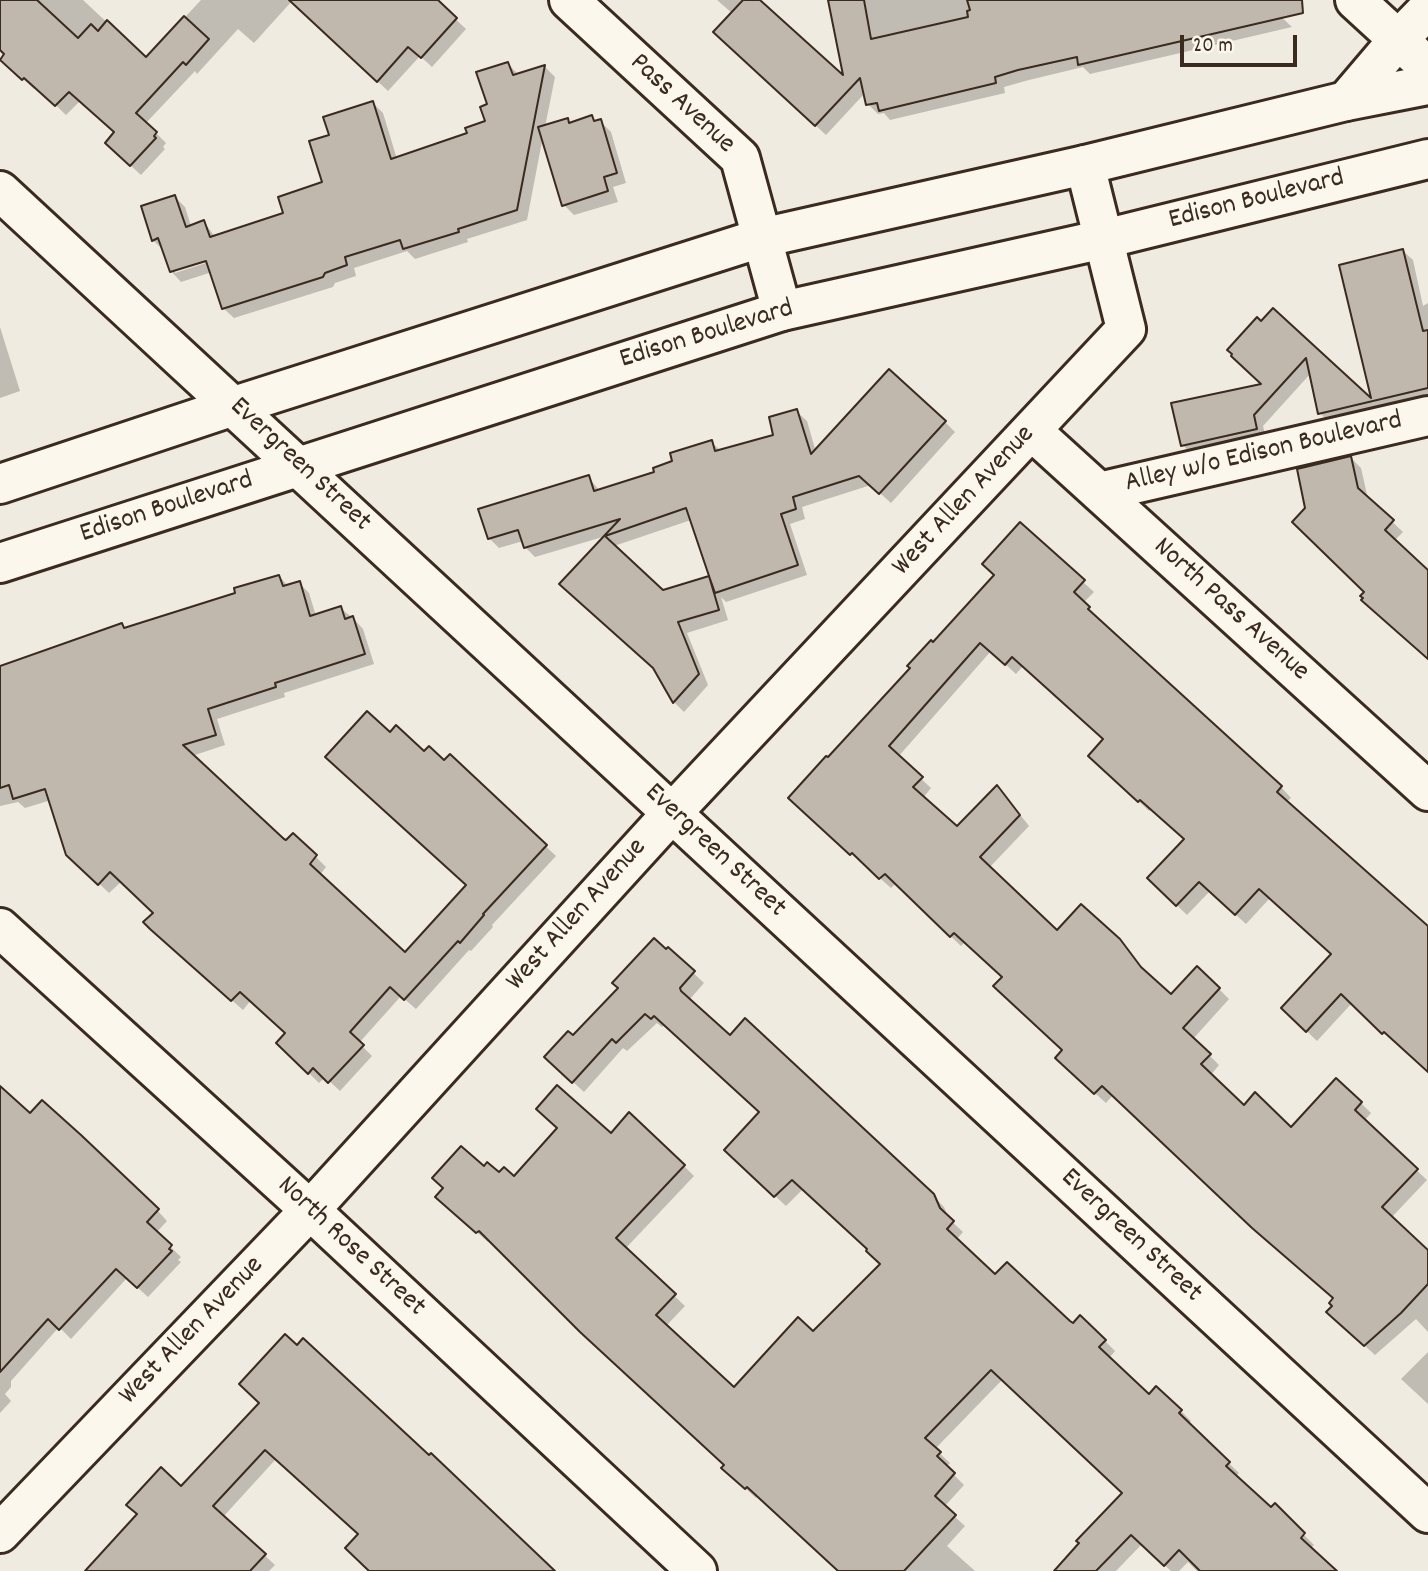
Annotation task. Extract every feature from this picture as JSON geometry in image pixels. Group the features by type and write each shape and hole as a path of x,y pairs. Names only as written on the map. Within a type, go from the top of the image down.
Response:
{"street":[{"name":"Pass Avenue","path":"569,0 740,158 782,311"},
{"path":"1355,0 1428,67"},
{"path":"1346,102 1428,9"},
{"path":"0,485 234,406 761,238 1428,85"},
{"name":"Edison Boulevard","path":"0,563 782,311 1104,239 1428,159"},
{"name":"West Allen Avenue","path":"0,1533 310,1210 672,813 1126,329 1085,165"},
{"name":"Evergreen Street","path":"0,191 1428,1513"},
{"name":"Alley w/o Edison Boulevard","path":"1099,492 1428,416"},
{"name":"North Pass Avenue","path":"1032,431 1428,791"},
{"name":"North Rose Street","path":"0,928 310,1210 697,1571"}],"building":[{"path":"0,0 37,0 78,38 91,24 98,31 107,20 146,57 184,16 209,39 186,65 183,62 136,113 157,132 154,136 156,138 130,166 105,143 114,132 69,92 55,106 0,60 4,54 0,50"},
{"path":"289,0 438,0 457,18 421,58 408,47 377,82"},
{"path":"743,0 760,0 843,75 828,0 864,0 871,39 968,17 967,11 970,10 967,0 1302,0 1303,13 1078,65 1077,57 1018,70 995,77 996,83 879,111 877,103 866,105 860,78 815,126 713,32"},
{"path":"508,62 513,75 545,65 517,210 403,249 400,240 345,257 347,265 325,273 323,277 222,309 206,261 170,272 158,238 152,241 141,206 175,195 186,227 204,220 210,237 283,213 278,197 322,182 309,141 329,135 323,117 373,101 391,159 467,133 465,128 485,121 480,107 487,104 476,72"},
{"path":"592,115 594,121 601,119 617,173 604,177 608,191 562,206 538,127 568,118 569,123"},
{"path":"1403,249 1423,331 1428,330 1428,388 1318,414 1306,358 1254,415 1257,429 1181,446 1171,403 1261,384 1227,350 1257,317 1261,321 1273,308 1371,398 1339,265"},
{"path":"889,369 946,421 879,494 859,476 793,497 796,509 781,514 798,565 715,593 709,576 719,610 678,622 699,674 673,703 653,668 559,584 620,519 524,548 518,530 488,539 478,509 589,475 594,491 654,472 653,468 672,461 670,453 712,440 715,451 773,435 769,417 797,409 811,454","holes":["686,508 709,576 663,590 605,536"]},
{"path":"1351,456 1358,488 1394,520 1385,530 1428,570 1428,659 1361,600 1363,598 1360,596 1364,592 1292,522 1305,508 1297,469"},
{"path":"1020,522 1085,580 1074,592 1090,607 1088,609 1282,786 1277,792 1428,926 1428,1072 1384,1032 1382,1034 1341,994 1306,1032 1281,1008 1331,954 1259,889 1235,915 1199,882 1176,906 1147,878 1184,839 1088,756 1103,739 1012,657 1005,665 980,643 889,746 923,777 913,787 957,826 997,785 1020,815 980,857 1057,930 1081,904 1120,939 1141,967 1171,994 1197,966 1220,988 1183,1028 1211,1054 1201,1064 1244,1105 1255,1092 1291,1127 1336,1078 1362,1102 1355,1110 1418,1169 1382,1207 1428,1250 1428,1284 1364,1346 1326,1312 1332,1306 1329,1303 1333,1298 1252,1228 1102,1086 1094,1094 1055,1058 1062,1050 993,986 1002,977 954,933 950,937 885,874 879,879 852,853 850,855 788,798 910,668 907,666 931,640 933,642 994,575 982,564"},
{"path":"279,575 283,586 300,581 310,616 341,606 345,619 353,616 365,654 275,683 276,687 208,709 216,735 183,745 284,839 293,833 317,855 310,864 405,952 466,885 325,757 367,711 390,732 396,725 424,751 429,746 444,760 450,754 547,845 460,943 458,941 404,1000 390,987 350,1032 364,1045 328,1083 313,1068 308,1074 276,1043 285,1033 240,992 231,1001 150,929 143,922 153,913 110,872 98,885 66,855 45,789 13,799 9,785 0,788 0,666 122,623 124,628 235,593 234,588"},
{"path":"654,938 695,971 680,988 681,991 730,1035 745,1018 934,1194 940,1208 954,1221 947,1229 995,1274 1007,1262 1070,1321 1073,1323 1080,1315 1106,1340 1099,1347 1149,1394 1156,1386 1182,1410 1179,1413 1230,1462 1226,1466 1271,1507 1275,1503 1305,1533 1301,1538 1337,1571 1200,1571 1179,1550 1164,1566 1131,1535 1096,1571 1054,1571 1079,1543 1076,1541 1122,1493 991,1370 925,1438 941,1452 937,1456 955,1473 935,1496 956,1515 904,1571 838,1571 747,1487 745,1489 721,1468 724,1465 580,1332 479,1231 476,1233 435,1197 443,1188 432,1178 461,1146 484,1166 487,1162 499,1172 504,1167 514,1176 557,1128 536,1109 557,1085 611,1133 629,1112 685,1165 616,1238 676,1294 656,1315 734,1387 798,1317 813,1331 880,1264 792,1180 774,1197 724,1150 759,1112 654,1016 651,1019 645,1014 616,1043 612,1039 572,1083 544,1057 568,1031 573,1035 618,988 612,983"},
{"path":"0,1086 30,1113 42,1100 159,1209 147,1222 172,1245 169,1249 172,1251 137,1288 116,1269 59,1330 48,1319 0,1372"},
{"path":"285,1334 297,1345 303,1338 429,1455 431,1453 555,1571 369,1571 345,1548 358,1534 265,1450 213,1506 266,1554 250,1571 85,1571 137,1514 126,1505 161,1467 181,1486 259,1403 239,1384"}]}
